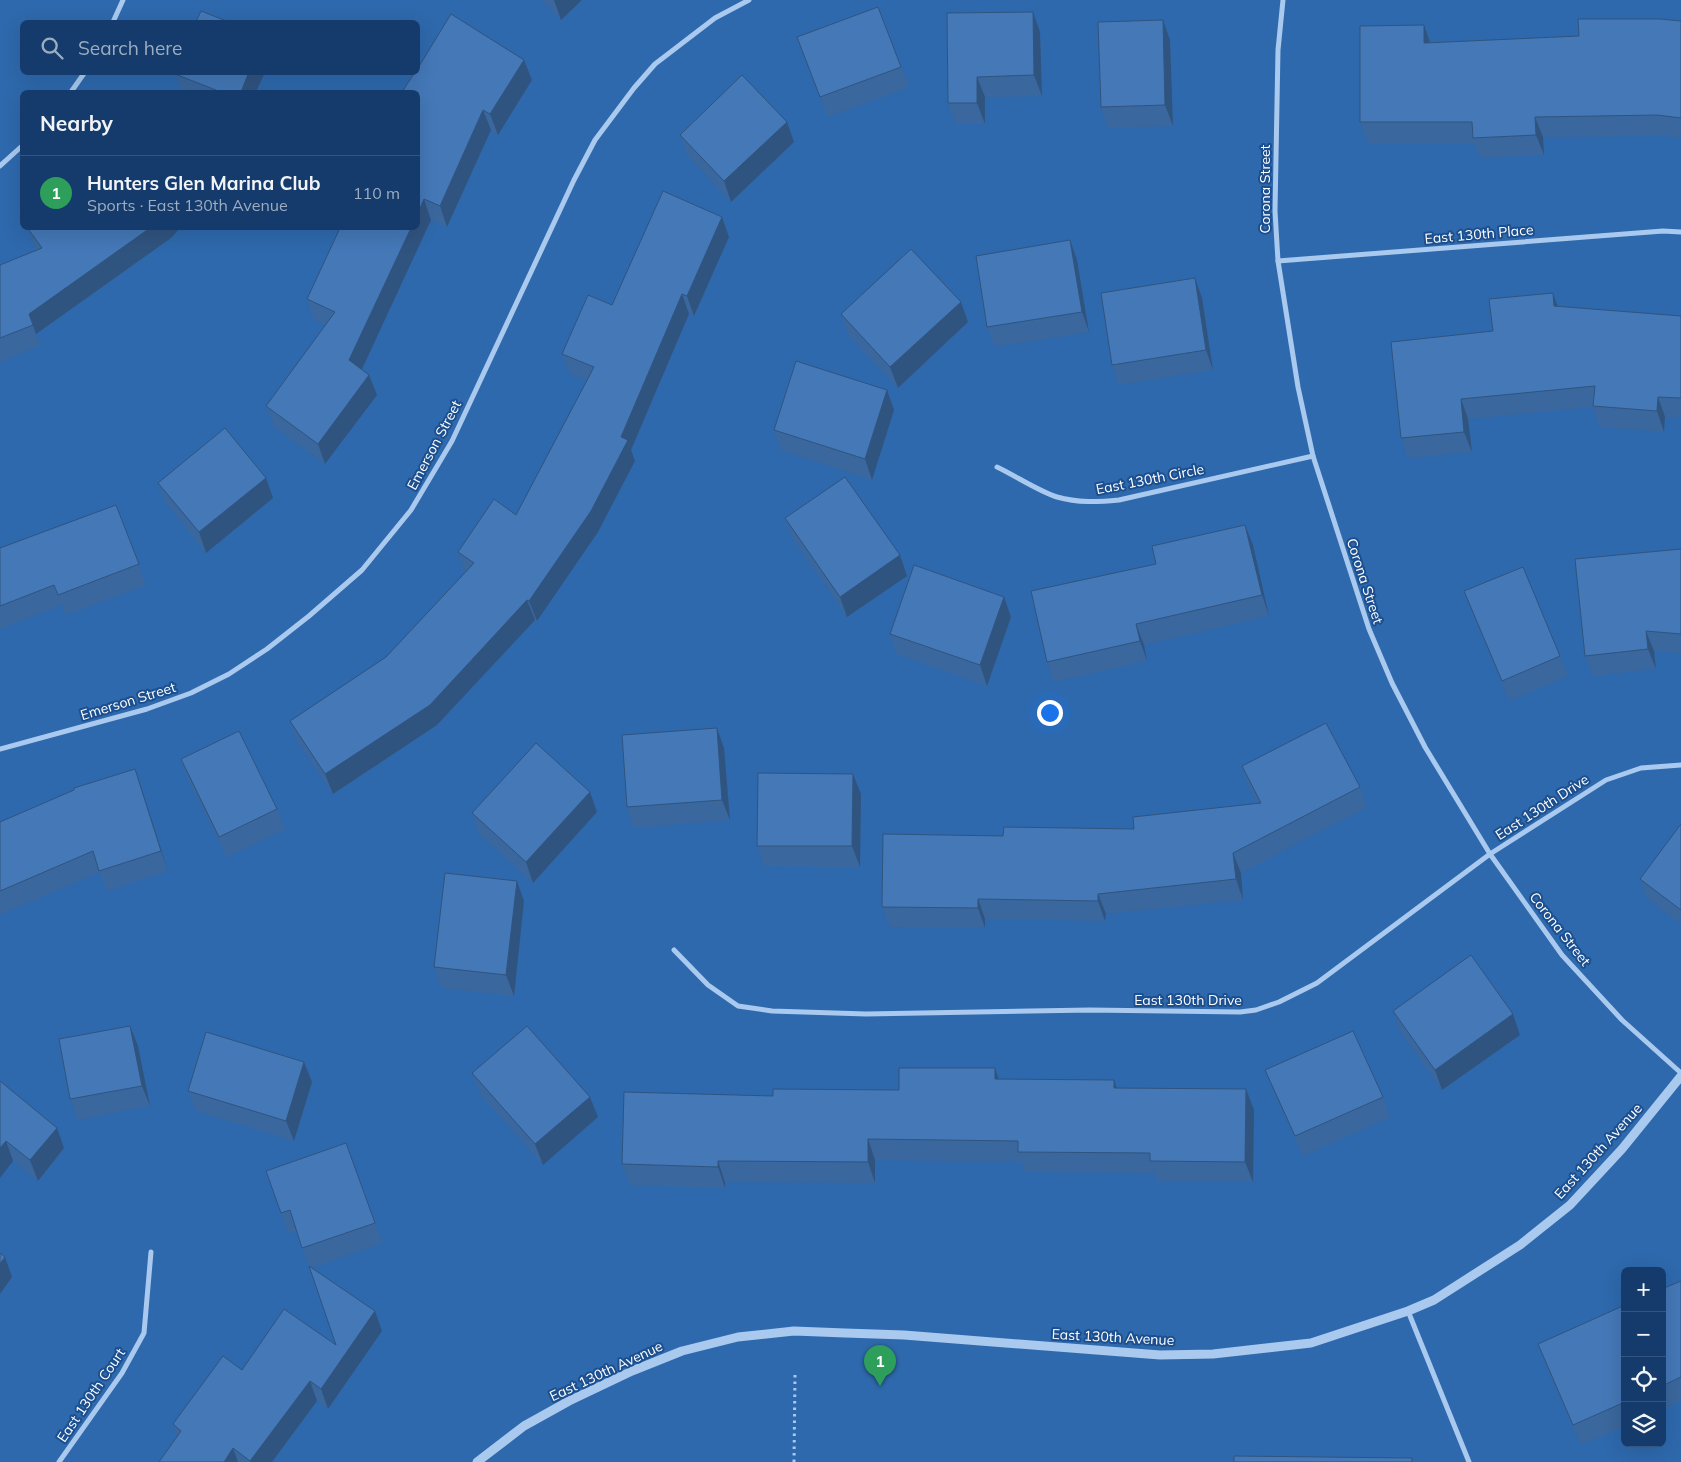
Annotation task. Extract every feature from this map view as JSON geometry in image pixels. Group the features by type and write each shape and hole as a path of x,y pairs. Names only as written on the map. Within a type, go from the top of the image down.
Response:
{"street":[{"path":"114,20 123,0"},
{"name":"Emerson Street","path":"0,749 147,709 190,693 229,674 267,649 362,570 411,510 452,441 574,180 595,140 634,88 656,64 715,18 749,0"},
{"name":"Corona Street","path":"1284,0 1278,50 1275,211 1278,261 1298,387 1313,456 1369,629 1392,683 1425,747 1490,854 1562,955 1622,1020 1681,1074"},
{"path":"72,90 83,75"},
{"path":"0,166 20,148"},
{"name":"East 130th Place","path":"1278,261 1663,231 1681,232"},
{"name":"East 130th Circle","path":"998,467 1055,497 1074,501 1098,502 1119,500 1313,456"},
{"name":"East 130th Drive","path":"674,950 708,985 738,1006 772,1011 866,1014 1090,1010 1240,1012 1256,1010 1278,1002 1317,983 1490,854 1606,780 1641,768 1681,765"},
{"name":"East 130th Avenue","path":"477,1462 524,1426 569,1401 632,1371 682,1351 738,1337 794,1331 845,1332 1160,1355 1214,1354 1311,1343 1408,1311 1434,1300 1520,1245 1570,1205 1622,1149 1681,1074"},
{"name":"East 130th Court","path":"59,1462 122,1373 144,1332 151,1252"},
{"path":"1408,1311 1469,1462"}],"path":[{"path":"794,1462 795,1374"}],"shaded area":[{"path":"0,0 1681,0 1681,1462 0,1462"}],"building":[{"path":"878,7 901,67 820,97 797,37"},
{"path":"201,11 224,20 197,20"},
{"path":"1033,12 1034,75 977,77 977,103 948,103 947,13"},
{"path":"451,14 524,60 490,114 483,110 440,206 424,199 420,208 420,90 403,90 413,75 420,75 420,65"},
{"path":"1578,19 1660,19 1681,21 1681,118 1657,115 1535,117 1536,135 1473,138 1472,122 1360,122 1360,26 1424,25 1424,43 1579,36"},
{"path":"1163,20 1165,105 1101,107 1098,22"},
{"path":"178,75 248,75 242,90 216,90"},
{"path":"742,75 787,122 724,181 680,135"},
{"path":"663,191 722,217 687,296 682,294 621,437 628,440 591,511 529,601 527,600 430,705 325,774 290,721 386,657 474,563 458,552 494,499 516,515 594,367 562,354 588,295 612,305"},
{"path":"29,230 147,230 29,314 33,325 0,338 0,265 42,248"},
{"path":"339,230 410,230 349,360 369,375 318,444 266,406 335,312 307,299"},
{"path":"1070,240 1082,312 987,327 976,256"},
{"path":"911,249 961,302 890,367 841,314"},
{"path":"1195,278 1206,350 1112,365 1101,293"},
{"path":"1553,293 1554,306 1681,316 1681,398 1658,397 1657,411 1593,406 1595,386 1461,399 1464,432 1401,438 1391,342 1493,331 1489,299"},
{"path":"796,361 887,390 865,459 774,430"},
{"path":"225,428 266,478 199,532 158,483"},
{"path":"845,477 900,555 840,597 785,518"},
{"path":"116,505 139,564 58,595 54,585 0,606 0,548"},
{"path":"1245,525 1262,595 1136,624 1140,641 1047,662 1031,591 1156,564 1152,546"},
{"path":"1681,549 1681,634 1646,631 1648,649 1585,656 1575,559"},
{"path":"914,565 1004,597 980,665 890,634"},
{"path":"1523,567 1560,656 1502,681 1464,591"},
{"path":"1326,723 1360,787 1233,853 1236,879 1098,894 1098,901 978,899 978,908 882,907 883,834 1003,836 1004,827 1134,829 1133,817 1261,803 1242,766"},
{"path":"717,728 722,800 627,807 622,735"},
{"path":"239,731 277,809 219,837 181,759"},
{"path":"536,743 590,792 526,862 472,813"},
{"path":"135,769 161,851 99,871 93,851 0,891 0,822 74,790 74,788"},
{"path":"758,773 853,774 852,846 757,846"},
{"path":"1681,824 1681,910 1640,879"},
{"path":"445,873 517,881 506,975 434,967"},
{"path":"1471,955 1513,1014 1435,1070 1393,1011"},
{"path":"130,1026 142,1086 70,1099 59,1039"},
{"path":"527,1026 590,1097 535,1144 472,1073"},
{"path":"1353,1031 1383,1097 1295,1136 1265,1070"},
{"path":"206,1032 304,1062 286,1121 188,1091"},
{"path":"899,1068 995,1068 995,1079 1114,1080 1114,1088 1246,1089 1245,1162 1150,1161 1150,1153 1018,1152 1018,1141 868,1139 868,1162 718,1161 718,1167 622,1164 624,1092 773,1096 773,1089 899,1090"},
{"path":"0,1081 57,1128 30,1160 6,1141 0,1148"},
{"path":"346,1143 375,1223 302,1248 290,1210 281,1213 266,1171"},
{"path":"0,1253 5,1257 0,1264"},
{"path":"309,1266 375,1311 321,1389 310,1381 250,1461 233,1448 224,1462 159,1462 181,1431 173,1424 223,1356 242,1370 284,1309 336,1345"},
{"path":"1681,1281 1681,1377 1666,1384 1666,1312 1666,1287"},
{"path":"1621,1307 1621,1404 1573,1425 1538,1344"},
{"path":"1234,1456 1412,1458 1412,1462 1234,1462"}],"place":[{"name":"Hunters Glen Marina Club","path":"880,1386"}]}
